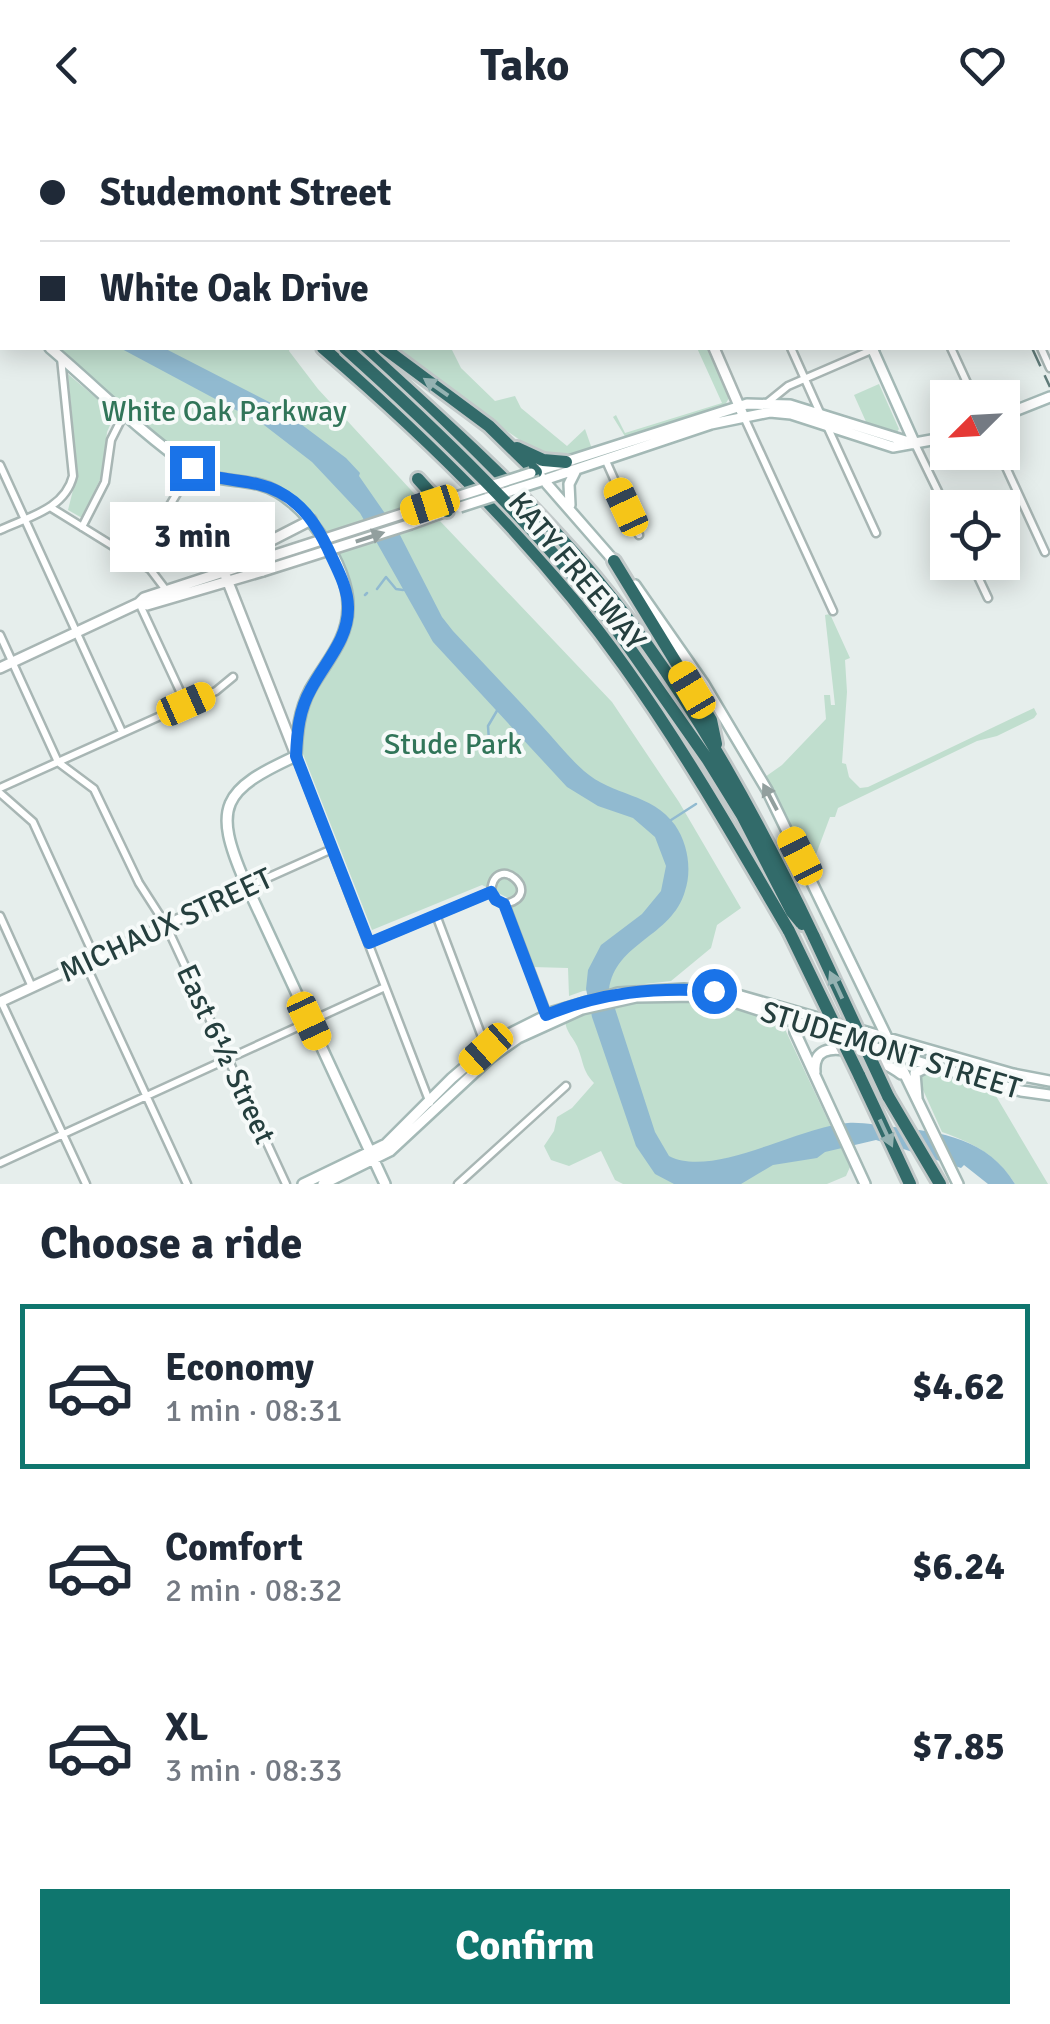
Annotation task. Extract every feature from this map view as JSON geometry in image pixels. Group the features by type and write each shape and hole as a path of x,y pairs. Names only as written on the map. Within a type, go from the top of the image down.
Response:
{"highway":[{"name":"KATY FREEWAY","path":"326,350 441,453 550,570 625,666 709,759"},
{"path":"348,350 478,470 568,569 612,623 709,759 792,912 814,937 888,1096 932,1179"},
{"name":"KATY FREEWAY","path":"365,350 556,533 622,612 709,759 901,1166 906,1184"},
{"path":"387,350 510,445 538,476"},
{"path":"510,445 542,460 571,466"},
{"path":"418,478 445,506"},
{"path":"614,561 710,720 709,759"}],"main road":[{"path":"52,350 192,468 220,480 260,484 278,491 295,502 310,520 340,575 348,612 342,639 312,687 298,727 296,756"},
{"path":"715,350 742,411"},
{"path":"874,350 915,444"},
{"path":"1020,408 1050,394"},
{"path":"226,576 260,560 445,506 767,403 820,412 915,444"},
{"path":"742,411 792,414 894,446 930,441"},
{"path":"571,466 606,461 667,434"},
{"path":"570,508 571,466"},
{"path":"538,476 570,508 672,636 740,744 828,914 958,1184"},
{"path":"0,668 139,604 144,598 226,576 263,571 445,506"},
{"path":"296,756 226,576 231,561 310,520"},
{"path":"285,731 298,727"},
{"path":"296,756 251,778 237,792 228,809 229,844 245,888 386,1184"},
{"name":"MICHAUX STREET","path":"1,1001 245,888"},
{"name":"STUDEMONT STREET","path":"657,992 710,998 935,1067 1050,1095"},
{"name":"STUDEMONT STREET","path":"373,1156 404,1140 431,1104 488,1053 552,1015 657,992 724,992 1050,1083"},
{"path":"810,1014 796,1022 794,1032 863,1179"},
{"path":"816,1081 815,1058 834,1048 892,1066 904,1076"},
{"path":"917,1100 916,1073 920,1068 935,1067"},
{"path":"1021,1091 1024,1084 1050,1083"},
{"path":"303,1184 373,1156"},
{"path":"323,1184 373,1156"}],"street":[{"path":"792,350 876,533"},
{"path":"767,403 780,391 869,350"},
{"path":"952,350 966,380"},
{"path":"0,530 61,501 73,476 61,357"},
{"path":"742,411 833,611"},
{"path":"82,527 105,482 112,440 125,413"},
{"path":"915,444 937,490"},
{"path":"606,461 639,535"},
{"path":"0,465 122,732"},
{"path":"138,561 192,468"},
{"path":"1007,470 1045,552"},
{"path":"50,508 138,561 159,578 168,593"},
{"path":"980,580 988,598"},
{"path":"139,604 186,704"},
{"path":"0,636 58,762"},
{"path":"187,1184 146,1096 37,829 0,791 216,691 233,677"},
{"path":"296,756 431,1104"},
{"name":"East 6½ Street","path":"58,762 94,789 139,883 166,925 286,1184"},
{"name":"MICHAUX STREET","path":"245,888 332,850"},
{"path":"506,874 516,878 520,886 520,895 514,902 504,904 491,892 492,883 506,874"},
{"path":"369,943 491,892"},
{"path":"504,904 552,1015"},
{"path":"436,915 488,1053"},
{"path":"0,916 32,987"},
{"path":"0,1163 385,986"},
{"path":"1,1001 86,1184"},
{"path":"458,1184 566,1086"}],"green space":[{"name":"White Oak Parkway","path":"60,350 289,350 318,389 422,502 325,534 306,508 281,489 205,469 187,460"},
{"path":"390,350 452,350 461,368 495,401 515,396 521,408 567,446 585,429 592,449 556,458 543,456"},
{"path":"698,350 711,350 730,396 724,407 626,438 613,417 616,415 625,433 722,403"},
{"path":"68,374 115,414 107,432 103,473 82,518 68,510 77,474"},
{"path":"879,384 897,432 867,424 854,395"},
{"name":"Stude Park","path":"440,521 612,702 679,802 741,908 717,925 711,948 671,981 569,996 568,968 532,967 508,898 482,885 372,930 301,749 303,731 311,702 344,645 351,620 350,593 335,554"},
{"path":"830,614 850,658 845,660 842,763 860,788 1034,708 1037,714 838,808 835,817 830,817 812,865 765,777 782,765 826,719 824,695 830,695 831,705 835,705 825,615"},
{"path":"685,998 736,1008 783,1025 850,1167 846,1176 827,1184 623,1184 615,1180 601,1151 569,1166 551,1160 544,1146 557,1117 572,1108 594,1083 565,1019 645,999"},
{"path":"923,1073 993,1091 1048,1184 1015,1184 983,1151 942,1132 919,1081"}],"water":[{"path":"124,350 168,350 277,406 346,458 400,535 453,631 584,771 655,807 675,825 688,857 685,891 668,919 622,961 609,990 655,1132 669,1156 687,1161 732,1157 827,1127 860,1123 962,1140 991,1157 1015,1184 988,1184 964,1165 961,1168 876,1140 825,1152 817,1158 773,1165 741,1184 674,1184 655,1174 636,1146 586,989 588,970 601,945 642,914 661,891 666,866 655,837 633,818 598,806 567,787 433,642 360,513 312,462 264,425"}],"waterway":[{"path":"377,589 386,577 396,589 403,590"},
{"path":"490,754 488,726 498,709"},
{"path":"668,822 696,804"}],"railway":[{"path":"1033,350 1050,387"}],"route":[{"path":"192,468 220,480 260,484 295,502 320,533 346,591 346,628 304,702 296,756 369,943 491,892 504,904 546,1015 618,993 657,989 714,991"}]}
